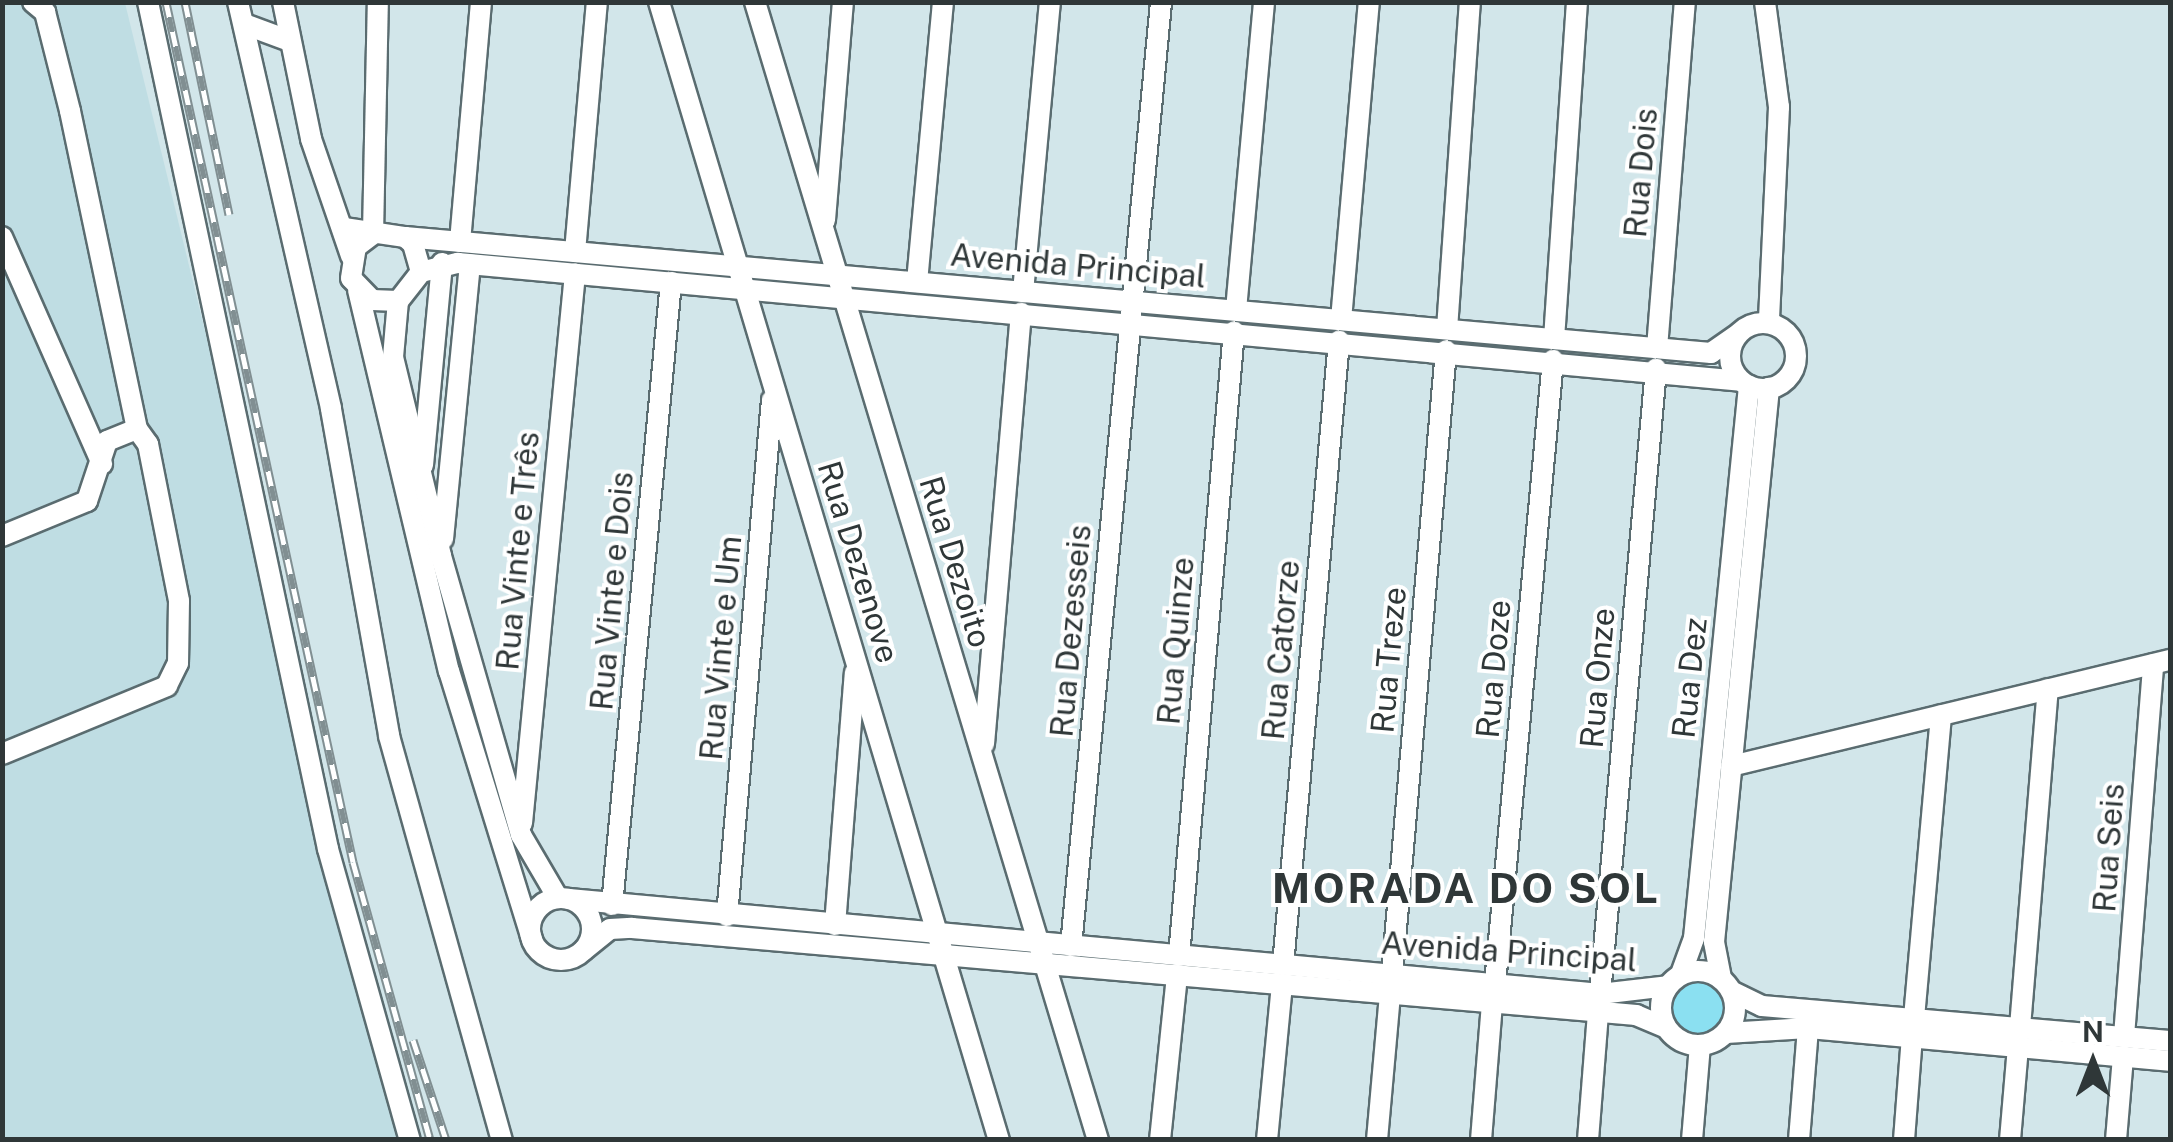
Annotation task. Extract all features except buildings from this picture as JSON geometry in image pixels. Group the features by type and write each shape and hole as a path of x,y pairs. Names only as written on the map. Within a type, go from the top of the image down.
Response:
{"street":[{"path":"2,754 168,686 178,663 179,601 148,444 136,429 70,111 45,12 33,2"},
{"path":"148,2 328,849 410,1140"},
{"path":"238,2 331,409 389,736 502,1140"},
{"path":"283,2 290,41 352,256 358,290 449,671 532,940 560,960 584,950 591,920 563,899 521,835 422,482 390,339 398,300 358,290"},
{"path":"352,256 373,234 378,2"},
{"path":"460,242 481,2"},
{"path":"575,263 597,2"},
{"name":"Rua Dezenove","path":"659,2 999,1140"},
{"name":"Rua Dezoito","path":"754,2 1098,1140"},
{"path":"824,233 844,2"},
{"path":"916,282 943,2"},
{"path":"983,759 1050,2"},
{"name":"Rua Dezesseis","path":"1071,946 1161,2"},
{"path":"1235,321 1264,2"},
{"name":"Rua Catorze","path":"1267,1140 1370,2"},
{"name":"Rua Treze","path":"1376,1140 1446,340 1470,2"},
{"name":"Rua Doze","path":"1480,1140 1553,349 1578,2"},
{"name":"Rua Dois","path":"1656,358 1685,2"},
{"path":"1737,335 1730,364 1753,385 1789,376 1796,356 1788,334 1769,323 1779,107 1765,2"},
{"path":"244,24 290,41"},
{"name":"Avenida Principal","path":"344,228 460,242 671,282 843,297 1022,302 1656,358 1720,352 1737,335 1769,323"},
{"path":"2,237 102,466"},
{"path":"405,237 421,272"},
{"path":"422,482 442,263"},
{"name":"Avenida Principal","path":"398,300 421,272 442,263 575,263 738,266 916,282 1022,302"},
{"name":"Rua Vinte e Três","path":"521,835 575,263"},
{"path":"441,556 470,264"},
{"name":"Rua Vinte e Dois","path":"612,905 671,282"},
{"name":"Rua Quinze","path":"1160,1140 1235,321"},
{"name":"Avenida Principal","path":"1656,358 1753,385"},
{"name":"Rua Onze","path":"1588,1140 1656,358"},
{"name":"Rua Dez","path":"1727,985 1714,942 1731,766 1753,385"},
{"name":"Rua Dez","path":"1674,980 1694,938 1753,385"},
{"name":"Rua Vinte e Um","path":"728,916 774,386"},
{"path":"2,536 87,500 102,466 106,441 136,429"},
{"path":"835,925 856,662"},
{"path":"1731,766 2162,662"},
{"name":"Rua Seis","path":"2116,1140 2162,662"},
{"path":"2010,1140 2048,690"},
{"path":"1904,1140 1941,715"},
{"path":"532,940 534,912 563,899"},
{"name":"Avenida Principal","path":"563,899 835,925 941,944"},
{"name":"Avenida Principal","path":"584,950 610,929 632,928 941,944 1599,1003 1700,1045"},
{"name":"Avenida Principal","path":"1042,954 1071,946 1178,966"},
{"name":"Avenida Principal","path":"1599,1003 1674,980 1727,985 1762,1006 1913,1028"},
{"name":"Avenida Principal","path":"1666,1028 1674,980"},
{"path":"1726,1033 1727,985"},
{"path":"1799,1140 1808,1028"},
{"path":"1692,1140 1700,1045 1726,1033 1913,1028 2124,1046 2170,1040"},
{"path":"2124,1046 2170,1061"}],"shaded area":[{"path":"2,3 125,3 402,1139 3,1139"},
{"path":"1697,977 1719,986 1728,1008 1719,1030 1697,1039 1675,1030 1666,1008 1675,986"}],"railway":[{"path":"166,2 353,862 430,1140"},
{"path":"185,2 229,215"},
{"path":"413,1040 446,1140"}],"district":[{"name":"MORADA DO SOL","path":"1466,888"}]}
